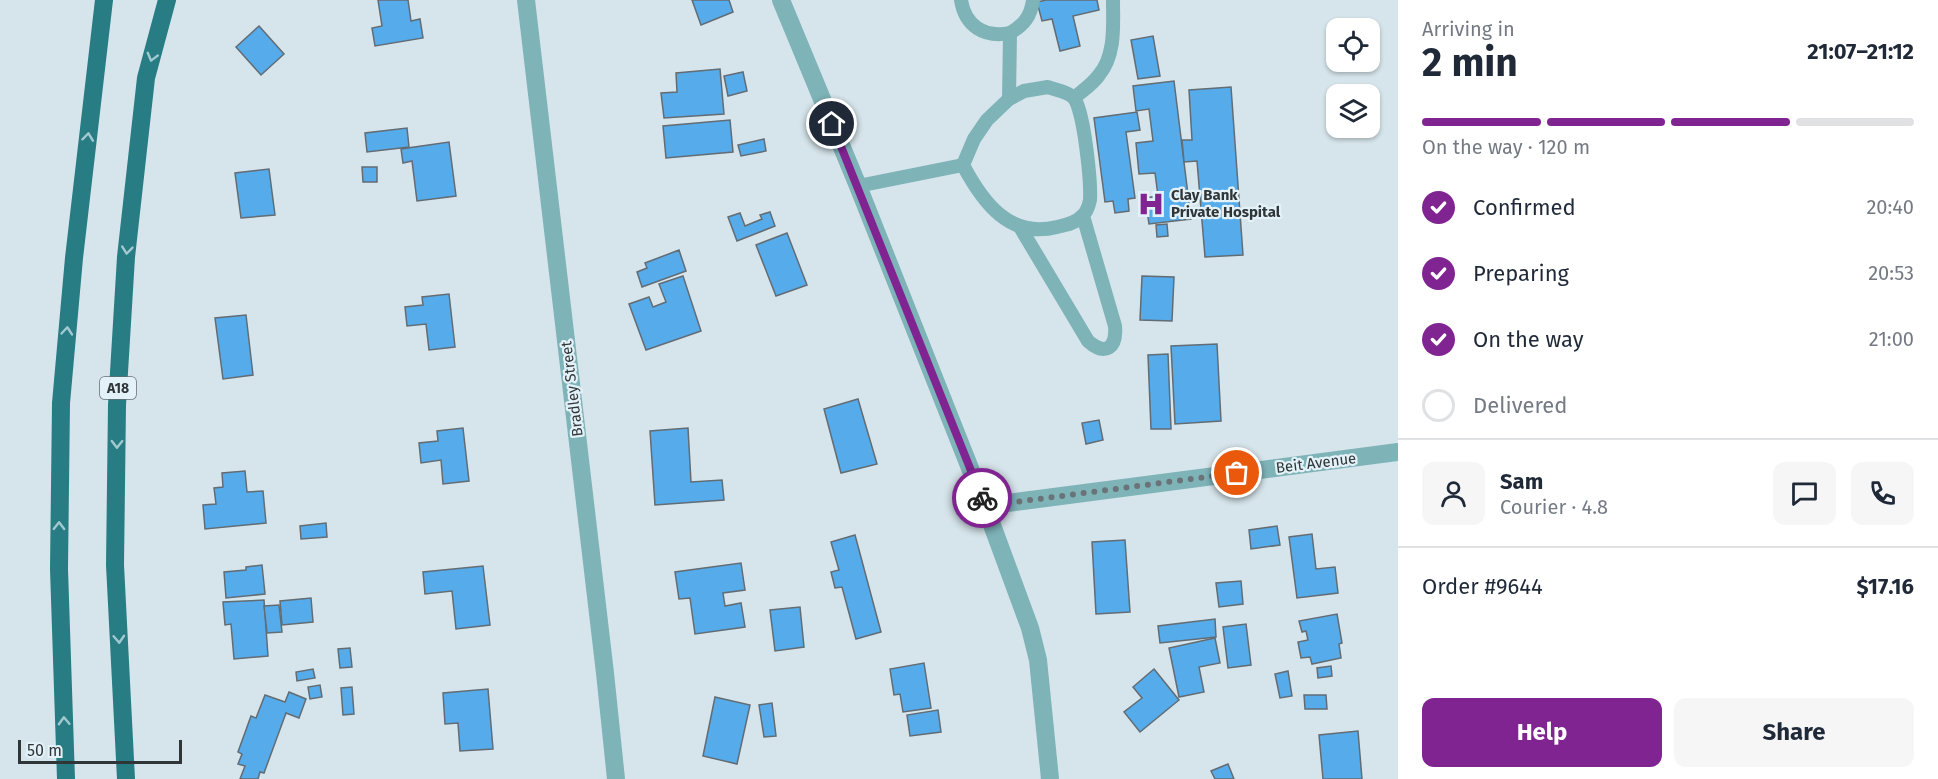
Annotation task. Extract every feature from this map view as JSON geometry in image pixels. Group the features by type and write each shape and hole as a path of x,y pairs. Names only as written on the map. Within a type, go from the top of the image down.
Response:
{"highway":[{"path":"66,779 59,569 61,403 74,258 104,0"},
{"name":"A18","path":"126,779 115,566 117,405 126,257 146,78 167,0"}],"street":[{"name":"Bradley Street","path":"526,0 616,779"},
{"path":"781,0 858,186 985,506 1030,628 1038,660 1050,779"},
{"name":"Beit Avenue","path":"985,506 1398,452"}],"lane":[{"path":"961,0 963,12 969,22 987,34 999,35 1019,28 1027,19 1033,0"},
{"path":"1074,98 1098,77 1106,66 1110,53 1113,0"},
{"path":"1009,99 1010,33"},
{"path":"1047,87 1064,92 1074,98 1081,112 1090,203 1083,216 1071,224 1050,229 1020,227 996,213 974,186 963,165 974,139 987,120 1009,99 1024,91 1047,87"},
{"path":"858,186 963,165"},
{"path":"1020,227 1088,341 1095,347 1108,348 1113,344 1116,334 1083,216"}],"building":[{"path":"378,0 408,0 411,21 420,19 423,38 375,46 372,28 382,26"},
{"path":"692,0 729,0 733,12 701,25"},
{"path":"1097,0 1099,10 1073,16 1080,46 1060,51 1052,19 1042,21 1037,2"},
{"path":"259,26 284,54 261,75 236,47"},
{"path":"1153,36 1160,76 1138,79 1131,40"},
{"path":"720,69 724,114 664,118 661,93 677,92 676,73"},
{"path":"743,72 747,91 728,96 724,76"},
{"path":"1174,81 1191,219 1149,224 1145,198 1158,196 1155,173 1139,174 1136,143 1153,141 1149,109 1136,111 1133,86"},
{"path":"1231,87 1243,255 1205,257 1197,161 1184,162 1182,140 1192,140 1189,90"},
{"path":"1137,112 1140,130 1126,132 1135,198 1128,199 1129,211 1115,213 1113,201 1105,202 1094,118"},
{"path":"730,120 733,152 666,158 663,126"},
{"path":"407,128 409,147 367,152 365,133"},
{"path":"764,139 766,151 741,156 738,145"},
{"path":"449,142 456,196 417,201 412,161 403,163 401,149"},
{"path":"362,167 377,167 377,182 363,182"},
{"path":"269,169 275,215 241,218 235,173"},
{"path":"770,212 775,226 737,241 728,217 740,213 745,226 762,219 760,215"},
{"path":"1167,224 1168,236 1157,237 1156,225"},
{"path":"787,233 807,285 776,296 756,245"},
{"path":"679,250 686,271 642,287 637,272 647,268 645,263"},
{"path":"683,276 701,331 646,350 629,304 649,297 653,307 666,302 659,284"},
{"path":"1142,276 1174,277 1172,321 1140,320"},
{"path":"449,294 455,347 429,350 426,324 407,326 405,307 423,305 422,297"},
{"path":"246,315 253,375 223,379 215,318"},
{"path":"1217,344 1221,421 1175,424 1171,346"},
{"path":"1168,354 1171,429 1151,429 1148,355"},
{"path":"858,399 877,464 841,473 824,409"},
{"path":"1099,420 1103,440 1086,444 1082,423"},
{"path":"463,428 469,481 443,484 441,460 421,463 419,443 438,441 437,431"},
{"path":"688,428 691,482 722,480 724,500 655,505 650,431"},
{"path":"245,471 247,492 263,491 266,523 205,529 203,505 216,504 214,488 223,487 222,473"},
{"path":"326,523 327,537 301,539 300,526"},
{"path":"1277,526 1280,545 1251,549 1249,530"},
{"path":"1312,534 1316,569 1335,567 1338,593 1297,598 1289,537"},
{"path":"855,535 881,632 856,639 842,587 835,588 831,572 839,570 831,542"},
{"path":"1125,540 1130,612 1096,614 1092,542"},
{"path":"741,563 745,590 723,593 725,606 741,603 745,627 695,634 690,598 679,599 675,572"},
{"path":"262,565 265,594 226,598 224,572 246,570 246,567"},
{"path":"483,566 490,625 456,629 452,591 425,594 423,572"},
{"path":"1241,581 1243,604 1219,607 1216,583"},
{"path":"311,598 313,622 282,625 280,601"},
{"path":"264,600 268,656 234,659 231,624 225,625 223,602"},
{"path":"279,605 282,632 267,633 264,606"},
{"path":"800,607 804,647 775,651 770,610"},
{"path":"1337,614 1342,643 1339,644 1341,658 1312,664 1310,657 1301,658 1298,642 1308,640 1306,631 1302,632 1299,621"},
{"path":"1215,619 1216,637 1160,643 1158,626"},
{"path":"1246,624 1251,665 1228,668 1223,627"},
{"path":"1215,638 1220,663 1199,667 1204,692 1179,697 1169,648"},
{"path":"350,648 352,667 340,668 338,649"},
{"path":"924,663 931,708 903,712 900,694 894,695 890,669"},
{"path":"1331,666 1332,676 1318,678 1317,668"},
{"path":"313,669 315,678 297,681 296,672"},
{"path":"1154,669 1179,700 1140,732 1124,712 1142,698 1133,687"},
{"path":"1288,671 1292,696 1280,698 1275,674"},
{"path":"320,685 322,697 310,699 308,687"},
{"path":"352,687 354,714 343,715 341,688"},
{"path":"488,689 493,749 460,751 458,723 445,724 443,693"},
{"path":"289,692 306,699 299,718 286,713 264,773 260,772 258,779 240,779 245,766 238,764 242,754 238,752 251,716 256,718 265,695 285,702"},
{"path":"1304,695 1326,695 1327,709 1305,709"},
{"path":"715,697 750,705 737,764 703,756"},
{"path":"772,703 776,736 764,737 759,705"},
{"path":"938,710 941,732 910,736 907,715"},
{"path":"1358,731 1362,779 1323,779 1319,735"},
{"path":"1228,764 1234,779 1215,779 1211,771"}],"way so far":[{"path":"982,498 985,506 1237,473"}],"place":[{"name":"Clay Bank Private Hospital","path":"1151,204"}],"route":[{"path":"832,124 982,498"}]}
